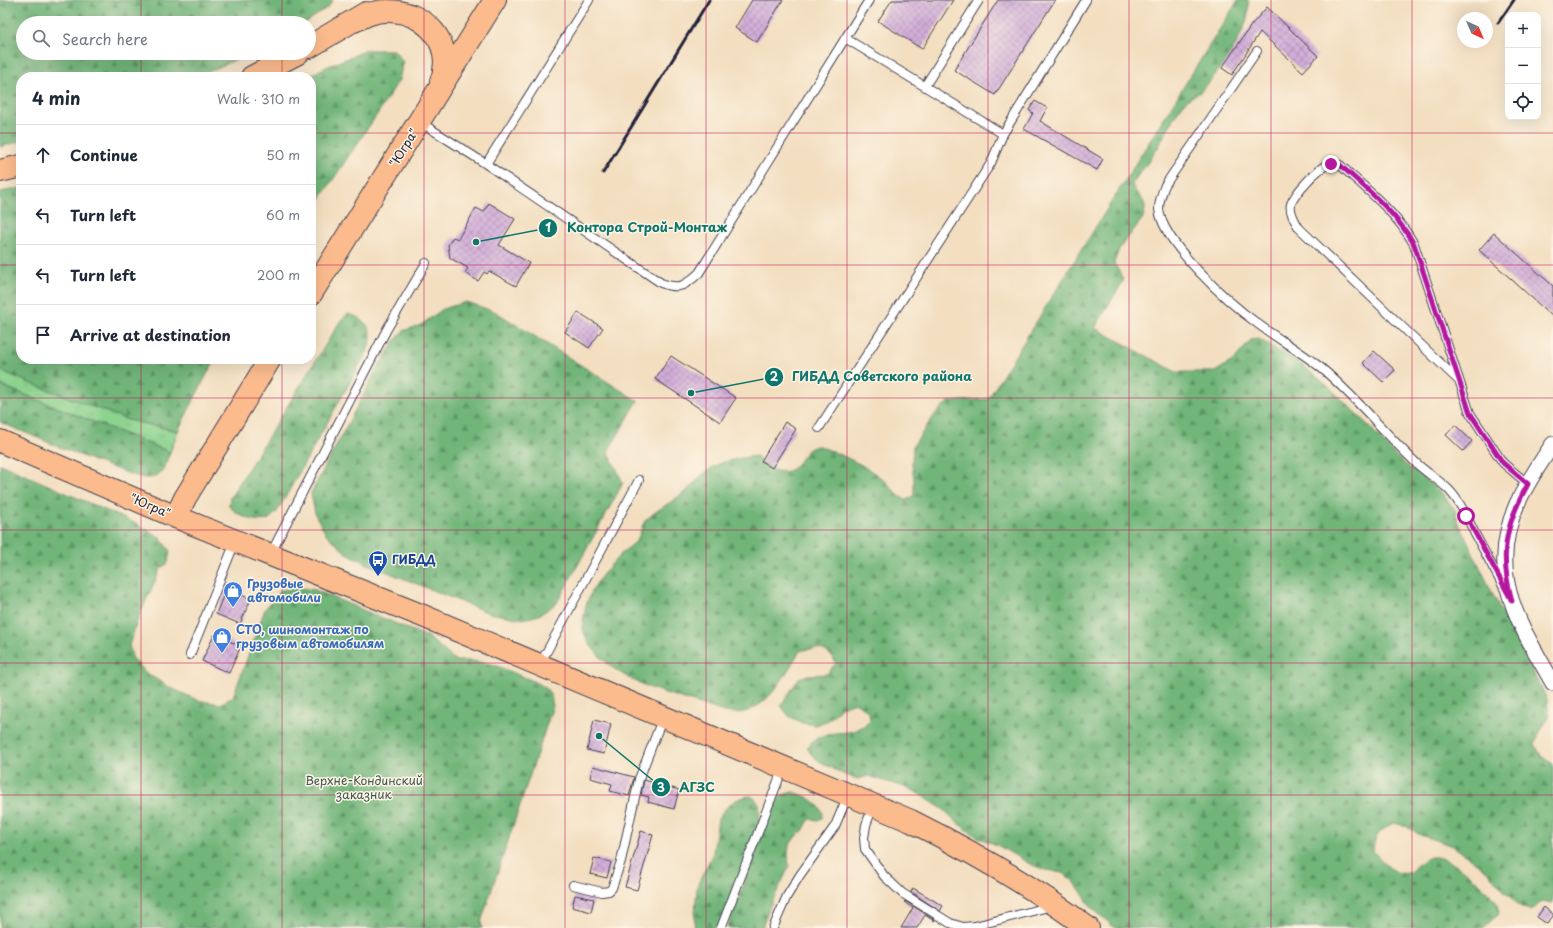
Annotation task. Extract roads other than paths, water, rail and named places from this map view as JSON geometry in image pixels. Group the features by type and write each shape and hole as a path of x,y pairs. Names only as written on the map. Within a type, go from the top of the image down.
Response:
{"main road":[{"path":"316,43 354,21 385,0"},
{"name":"\"Югра\"","path":"316,286 496,0"},
{"path":"354,21 374,13 395,11 414,16 431,28 438,37 442,46 446,62 442,80 435,98"},
{"path":"262,72 285,60"},
{"path":"0,171 16,167"},
{"name":"\"Югра\"","path":"0,441 176,517 185,498 267,364"},
{"path":"176,517 540,664 911,821 971,852 1017,879 1057,905 1088,928"}],"street":[{"path":"1553,444 1528,484 1512,518 1504,547 1505,573 1512,601 1528,640 1553,683"}],"lane":[{"path":"486,164 589,0"},
{"path":"420,122 486,164 660,283 669,286 681,287 699,273 869,0"},
{"path":"925,86 979,0"},
{"path":"819,428 991,163 1003,134 1086,0"},
{"path":"845,38 1003,134"},
{"path":"1257,51 1166,185 1161,196 1159,208 1162,220 1179,247 1212,285 1257,324 1319,367 1336,382 1414,461 1449,491 1466,516 1512,601"},
{"path":"1459,381 1299,228 1292,217 1291,205 1300,191 1320,169 1331,164 1340,165 1383,204 1406,230 1414,244 1470,413 1481,432 1503,463 1528,484"},
{"path":"270,555 387,330 426,263"},
{"path":"540,664 639,480"},
{"path":"190,655 236,541"},
{"path":"573,886 602,892 609,891 612,888 621,861 639,779 664,716"},
{"path":"721,928 783,767"},
{"path":"773,928 787,896 835,826 848,794"},
{"path":"873,805 866,825 864,838 865,849 872,860 884,876 902,893 950,923 963,927 975,926 1057,905"}],"railway":[{"path":"603,173 709,0"},
{"path":"1498,23 1514,0"}],"place":[{"name":"Контора Строй-Монтаж","path":"476,242"},
{"name":"ГИБДД Советского района","path":"691,393"},
{"name":"ГИБДД","path":"378,577"},
{"name":"Грузовые автомобили","path":"233,608"},
{"name":"СТО, шиномонтаж по грузовым автомобилям","path":"222,654"},
{"name":"АГЗС","path":"599,736"}],"park label":[{"name":"Верхне-Кондинский заказник","path":"364,788"}]}
